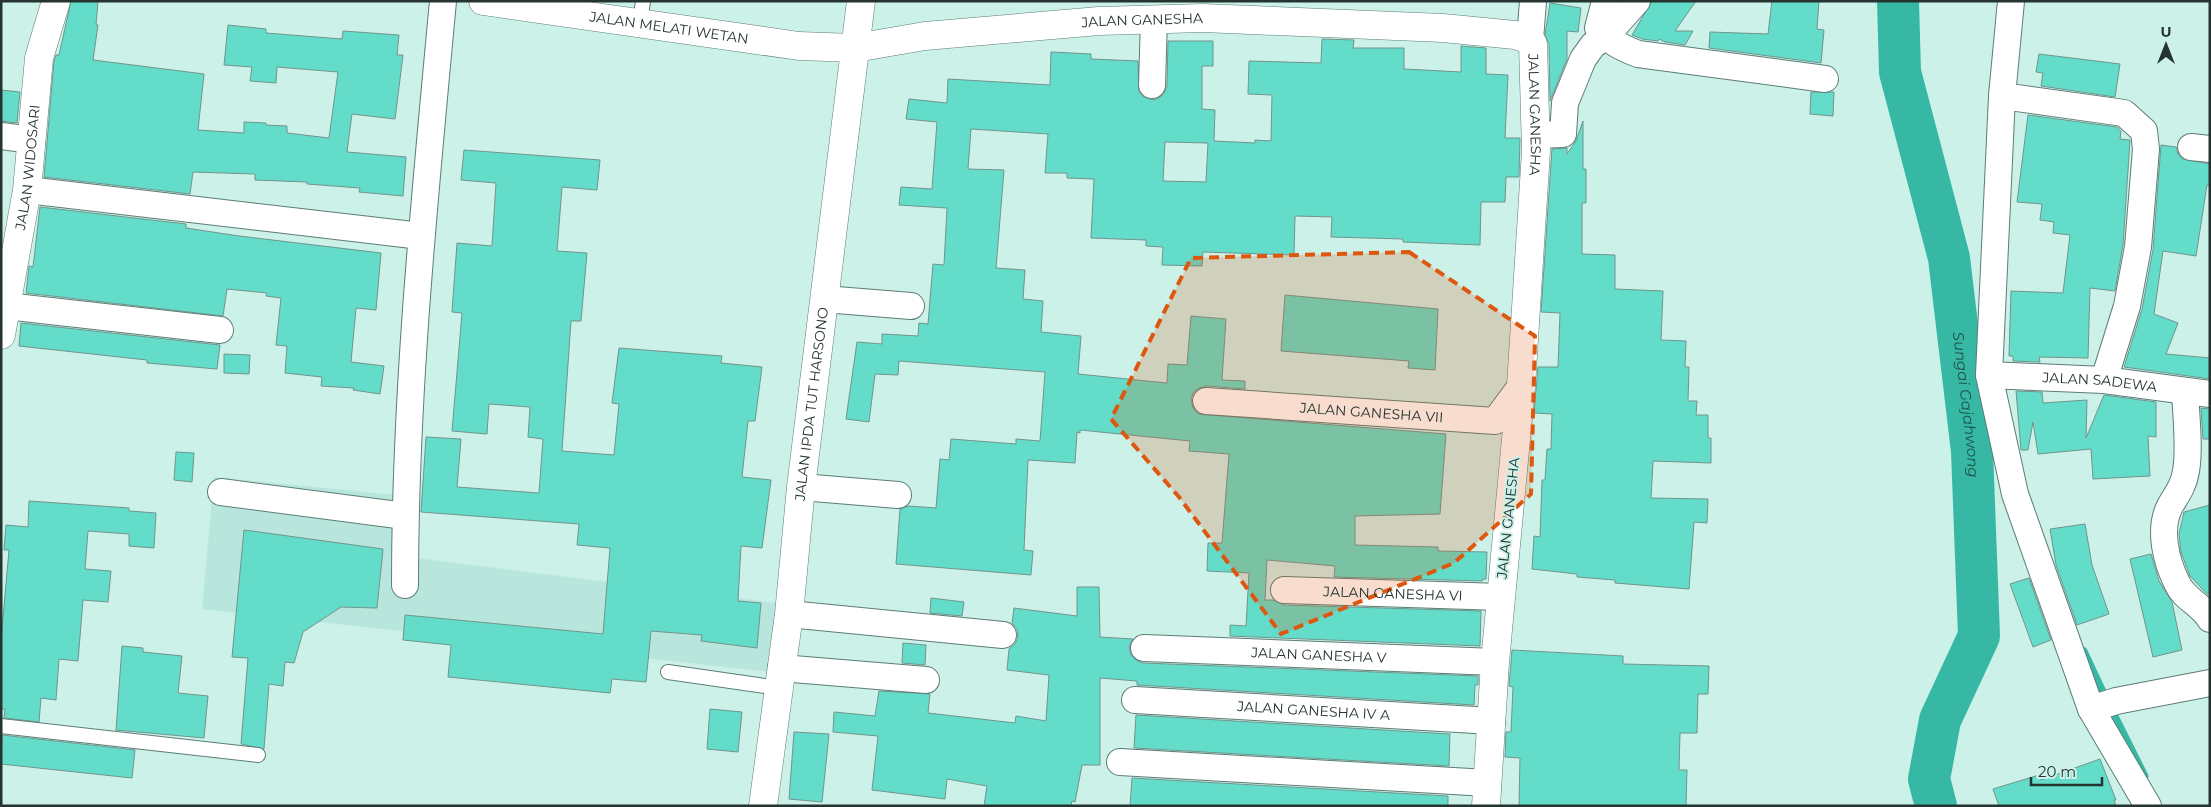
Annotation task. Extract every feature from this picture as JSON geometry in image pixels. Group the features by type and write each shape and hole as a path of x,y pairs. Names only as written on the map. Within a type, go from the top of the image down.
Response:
{"street":[{"name":"JALAN WIDOSARI","path":"1,335 27,190 39,58 56,1"},
{"path":"404,585 404,516 421,236 443,1"},
{"name":"JALAN MELATI WETAN","path":"483,1 641,12 799,46 855,48"},
{"name":"JALAN IPDA TUT HARSONO","path":"763,806 789,614 801,487 861,1"},
{"path":"1530,40 1533,1"},
{"path":"1605,1 1598,28 1605,37 1624,49 1638,54 1825,79"},
{"path":"1536,135 1563,134 1564,108 1568,92 1583,59 1593,45 1605,37 1637,1"},
{"path":"2011,1 1995,375 2015,494 2102,705 2148,806"},
{"name":"JALAN GANESHA","path":"855,48 925,36 1099,21 1202,18 1443,28 1515,35 1530,40 1532,44 1536,135 1521,386 1500,597 1499,642 1495,662 1487,794"},
{"path":"1152,85 1154,19"},
{"path":"2008,97 2124,114 2144,131 2146,149 2138,247 2127,306 2104,380"},
{"path":"1,136 32,140"},
{"path":"27,190 421,236"},
{"path":"824,299 911,306"},
{"path":"6,306 220,330"},
{"name":"JALAN SADEWA","path":"1995,375 2104,380 2198,392"},
{"name":"JALAN GANESHA VII","path":"1206,400 1495,421 1521,386"},
{"path":"2198,392 2187,469 2181,488 2166,516 2164,544 2176,583 2183,594 2203,609 2210,619"},
{"path":"801,487 898,495"},
{"path":"221,492 404,516"},
{"name":"JALAN GANESHA VI","path":"1284,590 1500,597"},
{"path":"789,614 1003,635"},
{"name":"JALAN GANESHA V","path":"1144,648 1495,662"},
{"path":"780,678 926,680"},
{"path":"2102,705 2210,683"},
{"name":"JALAN GANESHA IV A","path":"1135,700 1492,721"},
{"path":"1120,762 1487,794"}],"lane":[{"path":"668,672 780,678"},
{"path":"1,726 258,755"}],"highlighted area":[{"path":"1409,252 1535,336 1531,494 1454,563 1281,634 1179,497 1111,419 1191,258"}],"shaded area":[{"path":"214,477 405,496 401,556 776,603 770,672 202,609"}],"building":[{"path":"71,1 98,1 96,25 98,25 93,60 204,74 198,130 244,133 244,122 266,123 266,125 287,126 287,133 329,138 338,72 277,67 276,83 250,81 252,67 224,65 228,25 266,29 266,33 342,39 343,31 399,35 397,55 403,55 395,119 352,114 347,152 406,157 403,196 359,192 360,188 307,184 307,182 255,180 255,174 193,172 190,194 44,177 54,61 56,55 59,55"},
{"path":"1652,1 1696,1 1675,31 1693,31 1685,45 1665,42 1659,39 1658,41 1642,39 1632,35"},
{"path":"1772,1 1819,1 1817,29 1824,30 1821,63 1709,48 1710,32 1768,34"},
{"path":"1550,3 1581,8 1578,32 1567,31 1567,59 1550,101 1549,44 1545,35"},
{"path":"1322,39 1354,40 1353,48 1404,48 1404,69 1461,72 1461,46 1486,48 1486,74 1508,75 1505,138 1520,138 1519,177 1506,177 1505,202 1481,202 1480,245 1403,242 1403,239 1331,237 1332,217 1295,216 1294,255 1203,252 1202,266 1162,265 1163,247 1146,246 1146,240 1091,238 1094,179 1067,178 1067,173 1045,173 1048,134 971,129 968,169 1004,170 996,268 1025,270 1023,299 1043,301 1041,332 1081,336 1078,374 1167,383 1168,364 1187,365 1191,316 1226,319 1222,380 1245,381 1245,389 1207,386 1199,388 1193,393 1191,400 1193,408 1198,414 1446,434 1440,514 1355,516 1355,545 1438,547 1438,551 1487,552 1486,579 1482,581 1334,577 1335,566 1267,560 1265,600 1273,600 1284,605 1481,611 1480,646 1230,636 1230,625 1246,626 1249,573 1207,571 1208,543 1222,543 1229,454 1189,451 1190,441 1080,430 1080,433 1077,432 1075,463 1028,460 1024,550 1033,551 1031,575 896,564 900,509 908,506 936,508 940,459 949,460 951,439 1016,444 1016,439 1040,441 1045,372 899,361 898,375 875,374 869,422 846,419 857,342 882,344 882,334 918,336 919,323 928,324 933,264 944,265 947,208 899,205 901,187 932,189 937,122 906,119 909,99 947,103 948,79 1050,85 1051,52 1091,54 1091,59 1138,61 1139,92 1144,97 1152,100 1159,98 1167,86 1168,41 1213,41 1213,66 1202,66 1202,109 1215,110 1214,141 1255,143 1255,140 1271,141 1272,95 1248,94 1249,61 1321,63","holes":["1165,142 1208,143 1206,182 1163,181"]},
{"path":"2039,54 2120,64 2115,97 2041,86 2043,73 2036,72"},
{"path":"1,90 20,92 17,123 1,121"},
{"path":"1811,92 1834,92 1833,116 1810,114"},
{"path":"2028,115 2117,127 2121,131 2120,139 2130,140 2123,245 2115,291 2090,288 2088,358 2039,357 2040,362 2013,361 2013,356 2009,356 2011,291 2063,293 2070,235 2053,233 2054,222 2040,220 2042,204 2017,202"},
{"path":"1583,121 1583,169 1586,169 1586,203 1582,203 1582,254 1615,255 1615,289 1663,291 1661,340 1686,341 1685,367 1689,367 1688,401 1697,401 1696,415 1708,415 1708,438 1711,438 1711,463 1653,461 1651,498 1708,499 1707,523 1694,522 1689,589 1615,583 1615,580 1577,577 1577,574 1532,569 1534,536 1540,537 1542,480 1545,480 1547,449 1551,449 1552,414 1534,413 1538,367 1558,367 1560,313 1541,312 1552,149 1567,148 1567,154 1576,141"},
{"path":"2161,145 2176,147 2178,154 2183,159 2210,164 2210,185 2207,185 2196,256 2163,251 2154,314 2178,323 2166,354 2210,358 2210,379 2124,367 2142,309 2153,250"},
{"path":"464,150 600,160 597,190 562,187 557,251 587,253 581,321 571,321 562,451 614,455 619,404 612,403 619,348 722,356 721,363 762,367 755,421 748,421 742,477 771,480 762,548 741,546 738,601 761,603 757,648 701,641 702,635 651,631 646,682 612,679 610,693 448,677 451,645 403,640 405,615 603,634 610,548 577,545 579,524 421,512 426,437 461,439 457,487 539,493 543,439 528,437 530,407 489,404 487,434 452,431 462,313 452,312 457,243 492,246 496,183 461,180"},
{"path":"40,207 186,224 186,228 239,236 381,253 376,310 356,308 351,362 384,366 380,394 353,390 354,388 321,386 322,377 285,373 287,346 276,345 281,298 266,296 267,293 227,289 223,316 26,293 29,266 33,267"},
{"path":"1285,295 1438,309 1435,370 1408,368 1409,361 1281,351"},
{"path":"21,323 220,345 217,369 147,363 147,360 19,346"},
{"path":"224,354 250,355 249,374 224,373"},
{"path":"2016,391 2042,392 2043,403 2087,400 2086,438 2104,395 2156,402 2156,437 2148,436 2150,476 2093,479 2091,449 2038,454 2033,422 2028,450 2021,450"},
{"path":"2201,408 2210,409 2210,439 2203,439"},
{"path":"176,452 194,453 192,482 174,480"},
{"path":"29,501 129,508 129,511 156,513 154,548 129,546 129,534 88,531 85,569 111,571 108,602 83,600 78,661 59,659 56,700 41,698 39,722 4,718 5,709 1,709 1,641 9,550 4,550 6,525 28,527"},
{"path":"2210,505 2210,594 2207,594 2190,576 2181,552 2179,534 2184,512"},
{"path":"2085,524 2092,565 2109,614 2077,625 2056,565 2050,529"},
{"path":"244,530 383,549 377,608 341,607 303,632 294,663 285,662 283,686 269,684 264,749 241,744 248,658 232,657"},
{"path":"2151,554 2159,581 2172,602 2182,650 2153,657 2130,559"},
{"path":"2029,578 2051,640 2033,647 2010,584"},
{"path":"1077,587 1099,587 1100,637 1133,639 1129,647 1131,655 1143,663 1478,676 1478,685 1475,685 1474,705 1137,685 1137,681 1100,678 1100,765 1082,765 1075,802 1072,801 1071,806 984,806 987,786 947,779 945,799 872,790 878,736 833,732 834,712 875,716 879,691 930,694 928,713 1015,723 1016,716 1046,721 1049,675 1007,670 1009,649 1015,644 1018,637 1017,629 1012,623 1014,608 1077,616"},
{"path":"931,598 964,602 962,616 930,613"},
{"path":"903,643 926,645 925,665 902,663"},
{"path":"122,646 143,648 143,652 182,656 178,693 208,696 204,738 116,730"},
{"path":"1512,650 1623,656 1623,664 1709,666 1708,694 1698,694 1697,733 1680,733 1679,770 1687,770 1686,806 1519,806 1520,758 1505,757 1506,732 1511,732 1513,687 1509,686"},
{"path":"710,709 742,712 738,752 707,749"},
{"path":"1136,715 1450,734 1449,766 1134,748"},
{"path":"794,732 829,734 822,802 789,799"},
{"path":"2,735 135,750 132,778 1,764"},
{"path":"2100,759 2116,800 2114,800 2116,806 1999,806 1993,789 2039,775 2041,780"},
{"path":"1132,778 1448,796 1448,806 1130,806"}],"waterway":[{"name":"Sungai Gajahwong","path":"1898,1 1900,72 1949,258 1972,451 1979,636 1940,720 1929,779 1936,806"},
{"path":"2084,651 2106,698"},
{"path":"2111,708 2145,776"}]}
